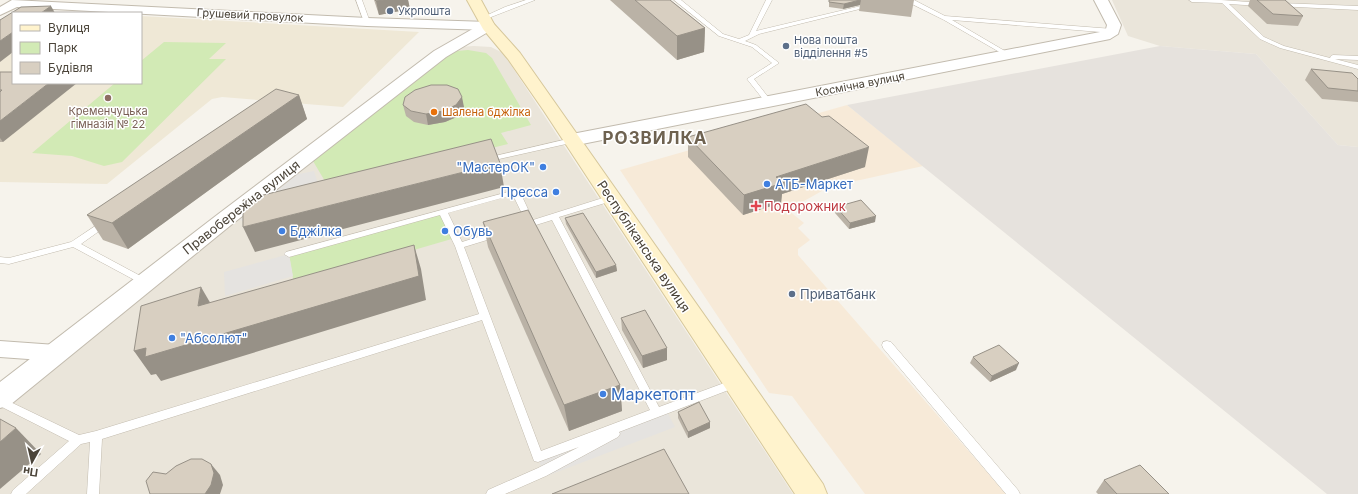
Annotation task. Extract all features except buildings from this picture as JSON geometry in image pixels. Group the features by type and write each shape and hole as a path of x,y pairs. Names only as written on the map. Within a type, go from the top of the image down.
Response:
{"main road":[{"name":"Республіканська вулиця","path":"482,15 531,80 612,198 736,382 808,493"}],"street":[{"path":"1102,0 1114,25 1113,31"},
{"name":"Грушевий провулок","path":"17,1 367,22 482,15"},
{"path":"0,12 17,1"},
{"name":"Правобережна вулиця","path":"0,397 224,220 440,54 457,43 482,15"},
{"name":"Космічна вулиця","path":"572,140 1105,36 1113,31"},
{"path":"457,43 476,40 492,40 505,46"},
{"path":"0,349 56,353"}],"lane":[{"path":"359,0 367,22"},
{"path":"482,15 532,0"},
{"path":"677,0 721,35 740,40 754,46 776,63 750,79 768,102"},
{"path":"751,36 769,0"},
{"path":"740,40 757,33 893,0"},
{"path":"907,0 910,0 944,18 1008,55"},
{"path":"1192,0 1358,8"},
{"path":"1224,2 1262,38 1282,47 1358,67"},
{"path":"944,18 1113,31"},
{"path":"1316,56 1358,58"},
{"path":"480,162 547,144 572,140"},
{"path":"289,254 516,192 531,223"},
{"path":"458,246 612,198"},
{"path":"443,212 458,246 538,458 736,382"},
{"path":"554,216 652,414"},
{"path":"0,260 9,261 74,244 113,217"},
{"path":"74,244 145,282"},
{"path":"17,494 78,440 96,436 484,316"},
{"path":"887,345 1014,494"},
{"path":"0,401 78,440"},
{"path":"492,494 542,472 652,414"},
{"path":"93,494 96,436"}],"shaded area":[{"path":"1112,0 1358,0 1358,147 1338,145 1256,54 1160,46 1128,36"},
{"name":"Кременчуцька гімназія № 22","path":"12,15 12,84 142,84 142,16 419,32 343,107 222,97 212,99 107,184 0,182 0,21"},
{"path":"1160,46 1256,54 1338,145 1358,147 1358,494 1327,494 847,105"},
{"path":"459,47 491,47 503,53 793,494 0,494 0,403"},
{"path":"847,105 923,166 829,187 788,210 804,223 798,228 810,240 798,249 798,255 1006,494 865,494 792,396 769,393 620,170"},
{"path":"314,171 324,201 243,221 236,219 294,175"},
{"path":"289,254 293,276 225,296 224,272"},
{"path":"666,410 675,427 544,477 538,457"}],"green space":[{"path":"164,42 226,43 209,59 226,59 122,162 104,166 72,156 32,153 114,84 142,84 142,60"},
{"path":"468,50 486,53 492,58 531,125 501,133 508,144 329,188 313,161 447,55 457,51"},
{"path":"443,212 455,238 294,285 289,254"}],"place":[{"name":"Укрпошта","path":"390,11"},
{"name":"Нова пошта відділення #5","path":"786,46"},
{"name":"Кременчуцька гімназія № 22","path":"108,98"},
{"name":"Шалена бджілка","path":"434,112"},
{"name":"\"МастерОК\"","path":"543,167"},
{"name":"АТБ-Маркет","path":"767,184"},
{"name":"Пресса","path":"556,192"},
{"name":"Подорожник","path":"756,206"},
{"name":"Бджілка","path":"282,231"},
{"name":"Обувь","path":"445,231"},
{"name":"Приватбанк","path":"792,294"},
{"name":"\"Абсолют\"","path":"172,338"},
{"name":"Маркетопт","path":"603,394"}],"district":[{"name":"РОЗВИЛКА","path":"655,138"}]}
